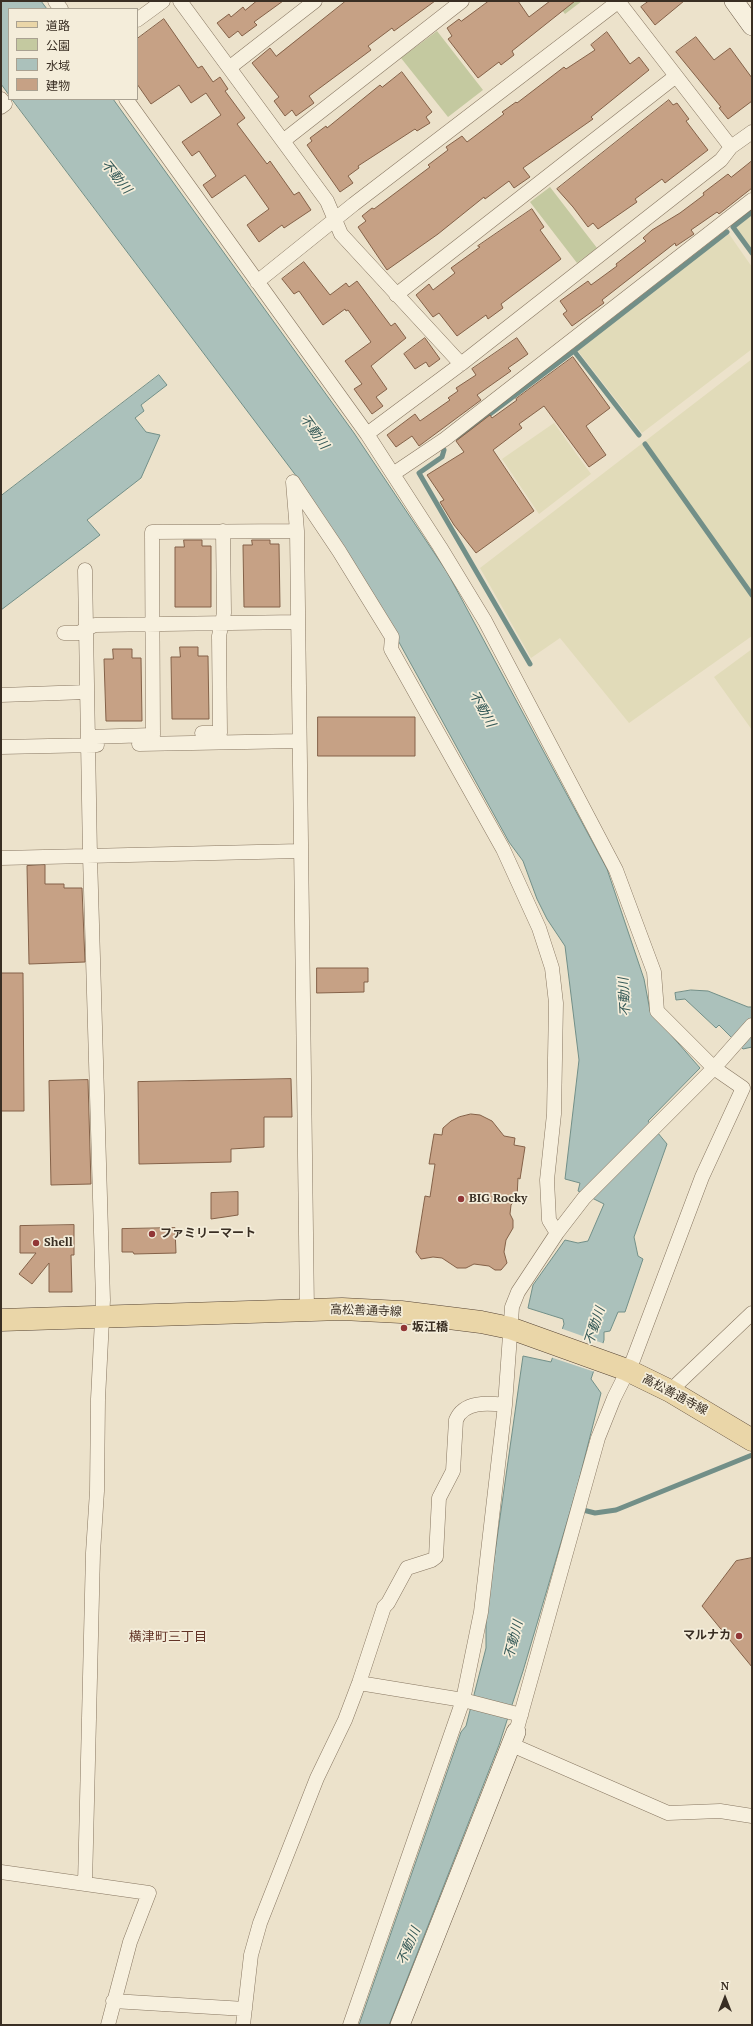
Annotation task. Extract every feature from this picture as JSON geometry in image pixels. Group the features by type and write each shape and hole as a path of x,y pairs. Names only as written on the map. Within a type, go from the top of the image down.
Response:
{"main road":[{"name":"高松善通寺線","path":"1,1320 342,1309 402,1312 481,1322 510,1328 627,1370 670,1390 752,1440"}],"street":[{"path":"138,19 163,1"},
{"path":"180,1 327,201 336,218 341,234 461,364"},
{"path":"229,68 315,1"},
{"path":"283,141 462,1"},
{"path":"257,282 336,218 618,1 731,147"},
{"path":"734,1 752,26"},
{"path":"396,295 676,76"},
{"path":"1,99 5,104 1,107"},
{"path":"127,100 367,434 485,621 616,870 654,972 657,1011 714,1068 743,1088 702,1177 633,1360 614,1398 598,1438 516,1726 400,2025"},
{"path":"367,434 461,364 721,160 731,147 752,132"},
{"path":"393,474 445,438 752,200"},
{"path":"307,1311 305,1032 300,851 297,531 293,482 339,551 392,637 391,649 503,849 539,928 552,968 556,1003 554,1114 547,1180 549,1220 557,1233"},
{"path":"1,747 153,735 220,733 219,636 224,613 223,531"},
{"path":"153,735 152,532 297,531"},
{"path":"85,570 90,856 102,1316 98,1399 97,1491 93,1553 85,1884"},
{"path":"64,633 78,633 95,624 298,622"},
{"path":"1,695 87,692"},
{"path":"88,741 299,741"},
{"path":"1,858 300,851"},
{"path":"350,2025 468,1701 481,1612 505,1405 512,1307 518,1292 557,1233 584,1198 714,1068 752,1026"},
{"path":"670,1390 752,1313"},
{"path":"243,2025 251,1955 260,1924 308,1801 345,1720 384,1607 388,1603 403,1572 412,1566 432,1560 436,1556 439,1498 453,1471 456,1420 459,1412 464,1408 485,1403 505,1405"},
{"path":"359,1682 468,1701 516,1726 668,1813 720,1811 752,1816"},
{"path":"1,1872 149,1893 130,1942 113,2001 108,2025"},
{"path":"113,2001 245,2009"}],"shaded area":[{"path":"752,215 752,249 736,228"},
{"path":"729,234 752,267 752,349 642,433 578,351 677,270"},
{"path":"752,359 752,636 629,723 560,638 531,658 480,568"},
{"path":"554,423 591,474 539,514 502,459"},
{"path":"752,649 752,730 714,677"}],"green space":[{"path":"555,1 582,1 565,14"},
{"path":"437,31 483,90 448,117 401,58"},
{"path":"550,187 597,248 577,263 530,202"}],"water":[{"path":"1,1 41,1 46,8 8,8 8,94 1,84"},
{"name":"不動川","path":"13,100 114,100 354,433 447,572 607,869 644,979 650,1011 700,1068 648,1121 667,1144 634,1237 638,1256 643,1259 625,1312 618,1312 610,1331 604,1332 604,1340 591,1379 601,1393 577,1488 523,1671 499,1745 389,2025 359,2025 461,1732 466,1726 486,1648 486,1616 523,1356 551,1362 564,1324 563,1319 528,1308 533,1285 565,1240 578,1243 588,1241 604,1204 578,1191 580,1183 565,1179 579,1060 565,946 547,919 537,899 523,861 509,842 373,595 303,485"},
{"path":"159,375 167,385 141,405 144,411 135,418 146,432 160,435 141,478 87,520 100,535 1,610 1,496"},
{"path":"691,990 708,991 748,1007 752,1007 752,1047 743,1049 719,1025 716,1028 685,999 676,1000 675,993"}],"pier":[{"path":"560,1328 605,1344 595,1372 550,1357"}],"building":[{"path":"257,1 283,1 254,22 257,25 242,36 238,31 229,38 217,23 229,14 231,17 243,7 245,10"},
{"path":"346,1 435,1 394,31 392,28 368,46 371,50 309,96 314,103 296,116 292,110 285,116 274,101 279,97 252,63 270,48 276,56"},
{"path":"489,1 518,1 529,17 550,1 575,1 512,51 514,55 501,65 499,62 478,78 448,39 452,36 447,28 459,19 461,21"},
{"path":"649,1 684,1 655,25 641,7"},
{"path":"164,19 198,68 202,66 213,82 220,77 228,89 225,91 245,118 237,124 267,164 270,161 294,195 299,192 311,210 284,228 282,225 259,242 247,225 269,209 245,175 212,198 203,185 216,176 199,151 192,156 182,142 221,115 206,93 191,103 179,85 151,104 138,85 138,38"},
{"path":"607,32 630,64 639,57 649,70 591,117 593,119 523,168 530,177 514,188 509,181 485,199 484,197 438,234 387,270 358,227 366,221 362,216 372,208 374,209 430,167 428,165 448,150 446,147 462,136 467,142 504,114 502,112 516,102 517,103 564,67 566,69 595,50 591,45"},
{"path":"696,37 714,60 730,48 752,78 752,101 728,119 719,108 721,107 676,52"},
{"path":"402,72 432,112 426,117 430,123 417,131 415,129 358,166 359,168 348,176 353,183 340,192 307,145 312,141 310,138 326,126 327,128 380,85 382,87"},
{"path":"669,100 673,105 677,103 689,119 686,121 708,150 665,183 662,179 635,199 637,202 598,229 593,223 588,227 557,189"},
{"path":"752,161 752,188 719,214 717,212 691,230 694,234 676,246 675,243 602,300 604,303 572,326 563,314 567,311 560,301 588,281 591,285 617,266 616,264 646,241 643,238 652,230 680,213 728,174 731,177"},
{"path":"532,209 544,227 540,230 561,259 501,304 503,308 488,319 486,315 457,336 439,313 433,317 416,295 429,284 433,290 455,273 451,268 480,247 478,246"},
{"path":"304,262 330,295 346,283 349,287 357,281 391,326 395,323 406,338 371,366 387,389 376,397 383,406 372,414 354,389 362,384 345,361 371,342 348,310 346,311 345,309 323,325 299,291 294,294 282,279"},
{"path":"425,338 440,359 429,367 426,362 415,369 404,354"},
{"path":"517,338 528,354 508,368 511,371 477,395 481,400 419,446 412,436 396,447 387,435 415,414 420,421 450,400 448,398 458,391 456,388 476,375 472,369"},
{"path":"573,357 610,408 586,426 606,455 589,467 544,406 519,424 522,428 493,450 534,511 476,553 454,525 440,502 444,500 427,475 464,452 456,441 490,415 492,418"},
{"path":"184,540 202,540 202,546 211,546 211,607 175,607 175,547 184,547"},
{"path":"252,540 270,540 270,544 279,544 280,607 244,607 243,545 252,545"},
{"path":"180,647 198,647 198,656 208,656 209,719 172,719 171,657 180,657"},
{"path":"113,649 132,649 132,658 141,658 142,721 106,721 104,659 113,659"},
{"path":"318,717 415,717 415,756 318,756"},
{"path":"45,865 45,884 64,884 64,888 82,888 85,962 29,964 27,866"},
{"path":"317,968 368,968 368,982 364,982 364,992 317,993"},
{"path":"1,973 23,973 24,1111 1,1111"},
{"path":"291,1079 292,1117 264,1117 264,1147 231,1149 231,1162 139,1164 138,1082"},
{"path":"88,1080 91,1184 51,1185 49,1081"},
{"name":"BIG Rocky","path":"471,1114 480,1115 492,1121 504,1136 515,1138 514,1145 525,1147 520,1179 518,1178 517,1198 511,1205 510,1214 513,1220 513,1228 506,1240 504,1252 507,1263 501,1270 495,1270 489,1266 474,1264 466,1268 457,1268 442,1258 433,1257 421,1259 416,1252 425,1196 430,1197 435,1164 429,1164 434,1134 442,1135 443,1128 451,1121"},
{"path":"238,1192 238,1215 211,1219 211,1193"},
{"path":"74,1225 74,1255 71,1255 72,1292 49,1292 49,1263 32,1284 19,1274 36,1253 20,1253 20,1226"},
{"path":"175,1228 176,1253 134,1254 133,1252 122,1252 122,1229"},
{"name":"マルナカ","path":"752,1558 752,1667 702,1606 736,1561"}],"waterway":[{"path":"752,212 733,227 752,253"},
{"path":"458,438 574,351 727,232"},
{"path":"574,351 639,435"},
{"path":"645,444 752,595"},
{"path":"444,450 442,457 419,473 530,664"},
{"path":"579,1509 595,1513 616,1510 752,1455"}],"place":[{"name":"BIG Rocky","path":"461,1199"},
{"name":"ファミリーマート","path":"152,1234"},
{"name":"Shell","path":"36,1243"},
{"name":"坂江橋","path":"404,1328"},
{"name":"マルナカ","path":"739,1636"}],"district":[{"name":"横津町三丁目","path":"168,1637"}]}
